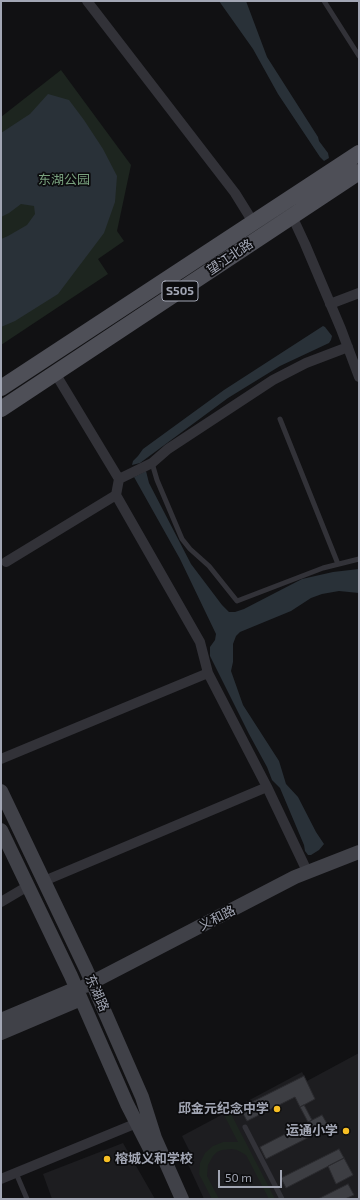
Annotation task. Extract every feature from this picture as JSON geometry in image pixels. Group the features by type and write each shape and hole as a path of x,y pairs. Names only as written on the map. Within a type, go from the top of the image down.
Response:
{"main road":[{"name":"望江北路","path":"1,388 359,153"},
{"name":"望江北路","path":"1,409 359,172"},
{"name":"东湖路","path":"1,791 92,982 142,1097 155,1138 182,1199"},
{"name":"东湖路","path":"1,830 78,992 127,1104 173,1199"},
{"name":"义和路","path":"78,992 92,982 307,871 359,852"},
{"path":"1,1020 78,992"},
{"path":"1,1033 78,992"}],"street":[{"path":"88,1 230,187 253,222"},
{"path":"292,216 348,347 359,377"},
{"path":"330,304 359,293"},
{"path":"119,479 152,463 168,449 273,380 306,363 348,347"},
{"path":"55,374 119,479 116,495 200,642 208,673 268,787 307,871"},
{"path":"6,562 116,495"},
{"path":"1,759 208,673"},
{"path":"44,881 268,787"},
{"path":"1,902 28,886"},
{"path":"1,1179 137,1123"}],"lane":[{"path":"324,1 359,56"},
{"path":"280,419 338,564"},
{"path":"152,463 157,480 182,539 209,566 237,601 322,568 359,558"},
{"path":"244,1127 282,1199"},
{"path":"16,1173 27,1199"}],"shaded area":[{"path":"219,1 246,1 267,57 328,153 329,158 324,161 320,157 278,94 253,49"},
{"name":"东湖公园","path":"48,94 69,100 103,149 117,176 115,202 104,233 58,294 15,321 1,327 1,239 27,225 35,214 34,206 21,204 1,217 1,133 30,114"},
{"path":"323,326 332,336 329,343 280,366 228,398 140,463 132,465 133,461 143,449 224,390"},
{"path":"146,471 149,483 191,564 229,612 244,609 302,579 333,572 359,569 359,593 339,591 322,594 311,598 291,611 240,632 236,636 233,644 233,662 231,671 243,705 279,761 286,784 298,797 324,844 319,850 311,855 308,855 305,851 304,845 280,788 272,780 267,767 210,656 210,647 215,640 216,634 180,559 134,477"},
{"name":"邱金元纪念中学","path":"359,1053 359,1199 204,1199 186,1160 189,1150 182,1136 302,1072 307,1081"},
{"name":"榕城义和学校","path":"123,1143 155,1199 52,1199 43,1174"}],"green space":[{"name":"东湖公园","path":"61,70 131,165 117,231 124,241 98,259 108,274 1,345 1,117"},
{"path":"230,1112 275,1199 269,1199 246,1155 237,1150 222,1150 217,1152 208,1165 207,1176 219,1199 212,1199 199,1174 200,1163 205,1153 213,1146 223,1142 238,1142 224,1115"}],"building":[{"path":"304,1076 315,1099 300,1107 295,1097 247,1121 240,1108"},
{"path":"304,1105 312,1120 308,1122 300,1107"},
{"path":"322,1115 329,1127 266,1159 260,1147"},
{"path":"339,1149 344,1158 286,1188 281,1178"},
{"path":"344,1158 353,1175 336,1184 328,1166"},
{"path":"348,1184 354,1195 345,1199 318,1199"}],"place":[{"name":"邱金元纪念中学","path":"277,1109"},
{"name":"运通小学","path":"346,1131"},
{"name":"榕城义和学校","path":"107,1159"}]}
